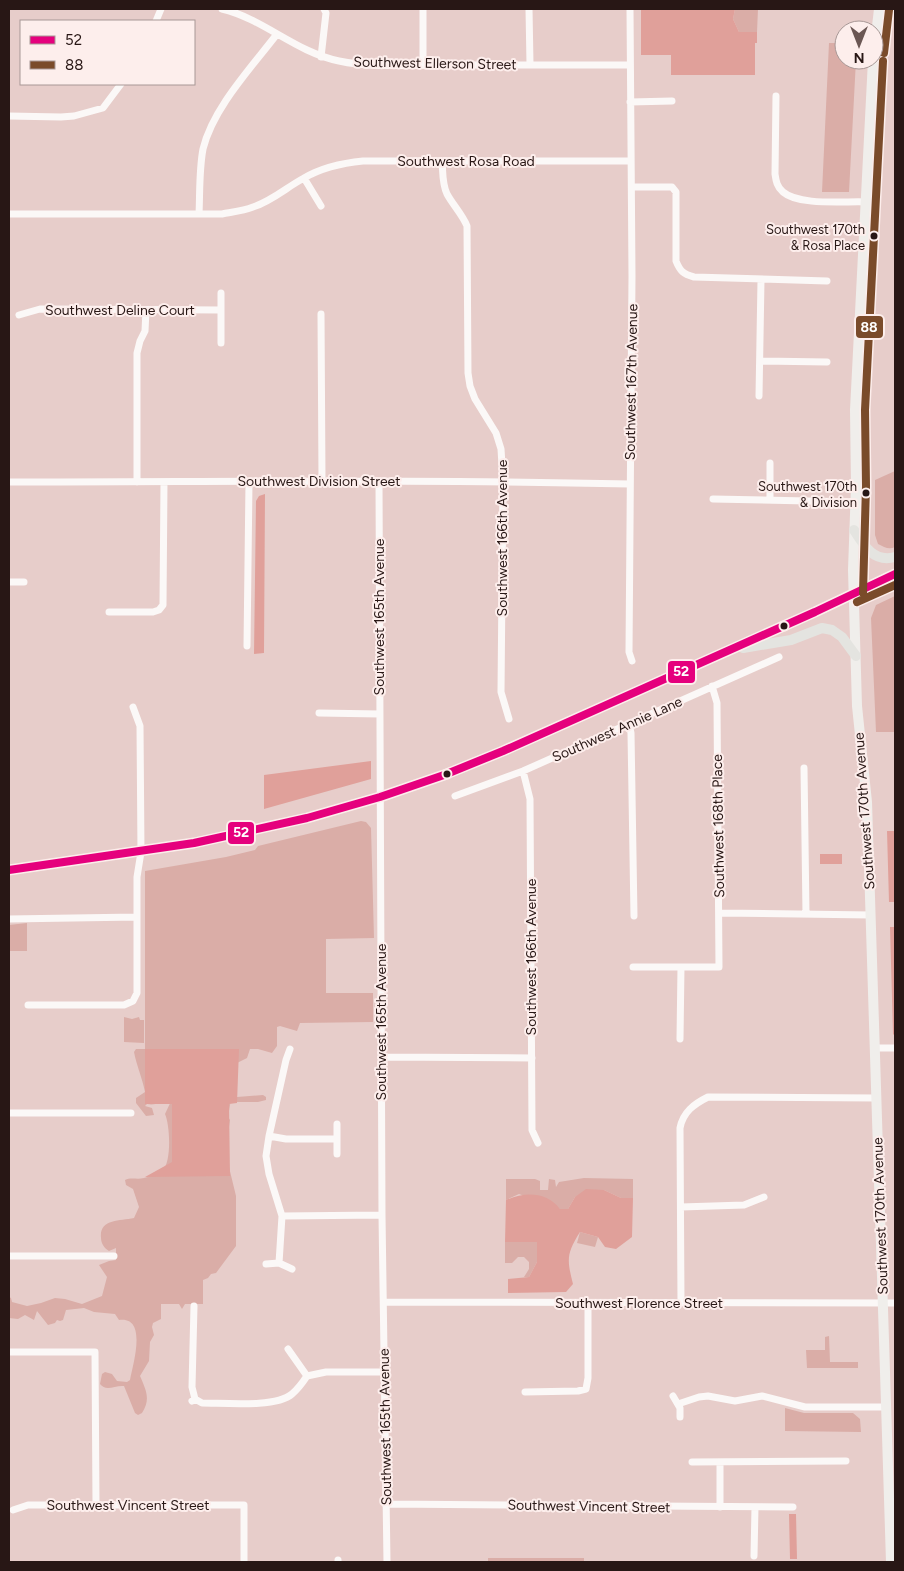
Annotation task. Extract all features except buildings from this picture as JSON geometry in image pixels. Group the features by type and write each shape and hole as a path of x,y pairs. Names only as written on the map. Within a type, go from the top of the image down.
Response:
{"main road":[{"name":"Southwest 170th Avenue","path":"873,70 855,410 853,593 871,915 886,1407 893,1522 891,1562"},
{"path":"854,530 864,546 872,554 882,558 895,556"},
{"path":"9,870 141,852 249,832 380,798 504,751 815,612 895,574"},
{"path":"730,650 791,640 822,628 832,630 842,637 856,656"}],"street":[{"name":"Southwest Ellerson Street","path":"222,9 249,18 295,45 321,57 358,64 630,65"},
{"path":"321,57 326,13 324,9"},
{"path":"423,9 423,65"},
{"path":"529,9 530,64"},
{"name":"Southwest 167th Avenue","path":"630,9 632,187 628,652 632,661"},
{"path":"199,214 201,167 204,148 210,130 224,104 277,34"},
{"path":"9,116 74,116 103,108 119,85"},
{"path":"776,96 775,174 778,186 783,192 791,197 805,200 866,202"},
{"path":"630,102 672,101"},
{"name":"Southwest 166th Avenue","path":"442,161 446,193 467,226 468,373 470,386 475,399 496,433 501,448 503,481 501,692 509,719"},
{"name":"Southwest Rosa Road","path":"9,214 222,214 253,207 267,201 304,178 334,165 346,163 631,161"},
{"path":"304,178 321,206"},
{"path":"632,187 672,188 676,192 676,261 685,275 761,280 827,281"},
{"path":"759,396 761,280"},
{"path":"221,293 221,343"},
{"name":"Southwest Deline Court","path":"19,315 40,309 221,310"},
{"path":"138,482 137,353 145,331 146,310"},
{"path":"322,314 322,480"},
{"path":"760,361 827,362"},
{"path":"770,463 770,499"},
{"name":"Southwest Division Street","path":"9,482 249,482 322,480 630,484"},
{"name":"Southwest 165th Avenue","path":"379,481 382,1215 387,1562"},
{"path":"109,612 149,613 161,608 163,601 164,482"},
{"path":"247,646 249,482"},
{"path":"713,499 855,502"},
{"path":"9,582 24,582"},
{"name":"Southwest Annie Lane","path":"455,796 523,771 778,657"},
{"name":"Southwest 168th Place","path":"681,967 719,967 717,703 712,686"},
{"path":"28,1005 124,1005 133,1001 138,990 137,918 141,852 140,726 133,707"},
{"path":"319,713 380,714"},
{"path":"629,724 631,733 634,916"},
{"path":"804,768 806,914"},
{"name":"Southwest 166th Avenue","path":"523,771 530,799 532,1130 538,1143"},
{"path":"719,913 871,915"},
{"path":"9,919 137,918"},
{"path":"633,967 681,967 680,1039"},
{"path":"875,1048 895,1048"},
{"path":"279,1263 282,1216 269,1174 266,1156 290,1049"},
{"path":"381,1057 532,1058"},
{"path":"681,1303 680,1128 686,1112 699,1101 708,1097 876,1098"},
{"path":"9,1113 131,1113"},
{"path":"336,1154 337,1124"},
{"path":"269,1136 286,1139 337,1139"},
{"path":"681,1207 744,1205 764,1198"},
{"path":"282,1216 382,1215"},
{"path":"9,1256 114,1256"},
{"path":"266,1264 279,1263 292,1269"},
{"name":"Southwest Florence Street","path":"384,1302 895,1303"},
{"path":"524,1392 578,1391 586,1388 588,1378 588,1303"},
{"path":"194,1306 192,1387 194,1400 202,1403 269,1403 292,1395 307,1376 326,1372 384,1372"},
{"path":"288,1348 307,1376"},
{"path":"9,1352 95,1352 96,1504"},
{"path":"673,1396 678,1404 680,1417"},
{"path":"678,1404 708,1396 735,1401 762,1396 805,1407 886,1407"},
{"path":"692,1462 846,1460"},
{"path":"720,1463 720,1507"},
{"name":"Southwest Vincent Street","path":"13,1510 28,1504 244,1505 244,1562"},
{"name":"Southwest Vincent Street","path":"385,1504 793,1507"},
{"path":"754,1556 755,1507"}],"shaded area":[{"path":"641,9 735,9 733,19 739,32 757,32 755,75 671,75 671,55 641,55"},
{"path":"735,9 758,9 757,32 739,32 733,19"},
{"path":"829,43 834,43 834,70 855,70 849,192 822,192"},
{"path":"895,471 895,547 889,548 878,544 875,535 875,480"},
{"path":"265,494 264,653 254,654 256,501 259,496"},
{"path":"895,596 895,732 876,732 871,618 876,605"},
{"path":"371,761 371,779 264,809 264,775"},
{"path":"361,821 366,822 371,828 374,938 326,939 326,993 373,993 373,1022 300,1023 297,1031 280,1026 277,1027 277,1046 272,1053 250,1049 247,1058 237,1063 228,1117 230,1120 228,1163 236,1196 236,1246 216,1273 203,1280 203,1304 185,1304 182,1309 179,1304 161,1304 161,1319 153,1323 152,1327 154,1335 150,1342 149,1361 140,1376 146,1390 147,1399 145,1408 138,1415 135,1413 124,1386 105,1388 100,1384 102,1374 105,1372 112,1374 117,1381 127,1382 130,1380 137,1342 133,1325 128,1321 119,1320 115,1314 94,1312 84,1308 66,1310 63,1320 57,1320 55,1323 48,1325 37,1311 34,1320 25,1315 18,1319 9,1318 9,1297 12,1302 27,1306 55,1298 82,1304 102,1296 107,1277 99,1265 116,1260 116,1248 109,1251 103,1245 101,1232 103,1227 111,1222 134,1218 139,1207 133,1189 126,1185 125,1180 148,1177 162,1171 165,1167 169,1152 169,1135 165,1114 173,1097 157,1104 147,1104 145,1106 152,1108 154,1115 146,1116 136,1103 136,1098 145,1092 134,1052 136,1049 145,1049 145,871 226,857 255,850 258,846"},
{"path":"887,831 895,831 895,902 889,902"},
{"path":"820,854 842,854 842,864 820,864"},
{"path":"27,923 27,951 9,951 9,925"},
{"path":"890,927 895,927 895,1036 893,1034"},
{"path":"124,1017 132,1019 139,1017 140,1020 144,1020 144,1043 124,1042"},
{"path":"145,1049 239,1049 237,1103 229,1104 230,1176 145,1177 172,1162 172,1104 145,1104"},
{"path":"263,1095 266,1097 266,1100 237,1102 237,1097"},
{"path":"584,1178 633,1179 633,1198 621,1198 604,1190 575,1197 568,1209 560,1209 519,1194 506,1200 506,1179 535,1179 540,1181 540,1190 548,1190 549,1179 555,1180 556,1187 559,1182"},
{"path":"586,1189 604,1190 621,1198 633,1198 632,1237 616,1249 605,1247 598,1237 580,1232 570,1252 569,1263 573,1284 566,1292 508,1293 508,1279 529,1277 537,1262 537,1242 505,1242 506,1200 520,1195 542,1196 560,1209 568,1209 575,1197"},
{"path":"580,1232 598,1237 595,1247 577,1243"},
{"path":"505,1242 537,1242 537,1262 529,1277 524,1277 529,1269 529,1262 524,1257 518,1257 512,1263 505,1263"},
{"path":"829,1336 830,1362 858,1362 858,1368 807,1368 806,1350 825,1350 825,1337"},
{"path":"785,1408 804,1413 853,1413 860,1419 861,1432 785,1431"},
{"path":"789,1514 796,1514 797,1559 790,1559"},
{"path":"488,1558 584,1558 584,1562 488,1562"}],"transit line":[{"name":"88","path":"884,53 889,10"},
{"name":"88","path":"863,593 866,486 865,410 883,70"},
{"name":"52","path":"9,870 194,843 307,818 380,797 444,775 503,751 815,612 895,574"},
{"name":"88","path":"857,602 895,585"}],"place":[{"name":"Southwest 170th & Rosa Place","path":"874,236"},
{"name":"Southwest 170th & Division","path":"866,493"}]}
